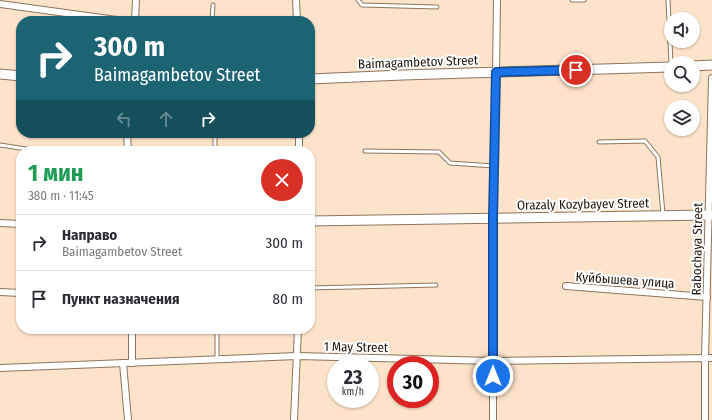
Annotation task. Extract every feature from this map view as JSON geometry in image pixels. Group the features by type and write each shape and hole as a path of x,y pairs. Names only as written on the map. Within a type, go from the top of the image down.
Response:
{"main road":[{"path":"700,66 712,65"},
{"name":"Baimagambetov Street","path":"315,79 664,67"},
{"path":"0,74 16,76"},
{"name":"Orazaly Kozybayev Street","path":"315,221 710,215"}],"street":[{"path":"135,16 136,0"},
{"path":"296,0 297,16"},
{"path":"493,420 493,218 497,0"},
{"path":"0,4 88,16"},
{"name":"Rabochaya Street","path":"705,420 705,358 710,215 712,78"},
{"path":"0,223 16,224"},
{"name":"Куйбышева улица","path":"566,286 707,296"},
{"path":"0,292 16,293"},
{"path":"132,334 132,363"},
{"path":"294,420 298,334"},
{"name":"1 May Street","path":"0,368 297,356 493,361 712,358"},
{"path":"123,363 128,420"}],"lane":[{"path":"358,0 362,5 437,7"},
{"path":"572,0 584,0"},
{"path":"668,0 672,56"},
{"path":"212,16 213,5"},
{"path":"599,142 645,141 658,157 664,216"},
{"path":"0,145 16,147"},
{"path":"365,151 439,152 450,163 494,166"},
{"path":"315,288 436,285"},
{"path":"217,334 217,360"}],"route":[{"path":"493,376 493,218 496,72 576,70"}]}
